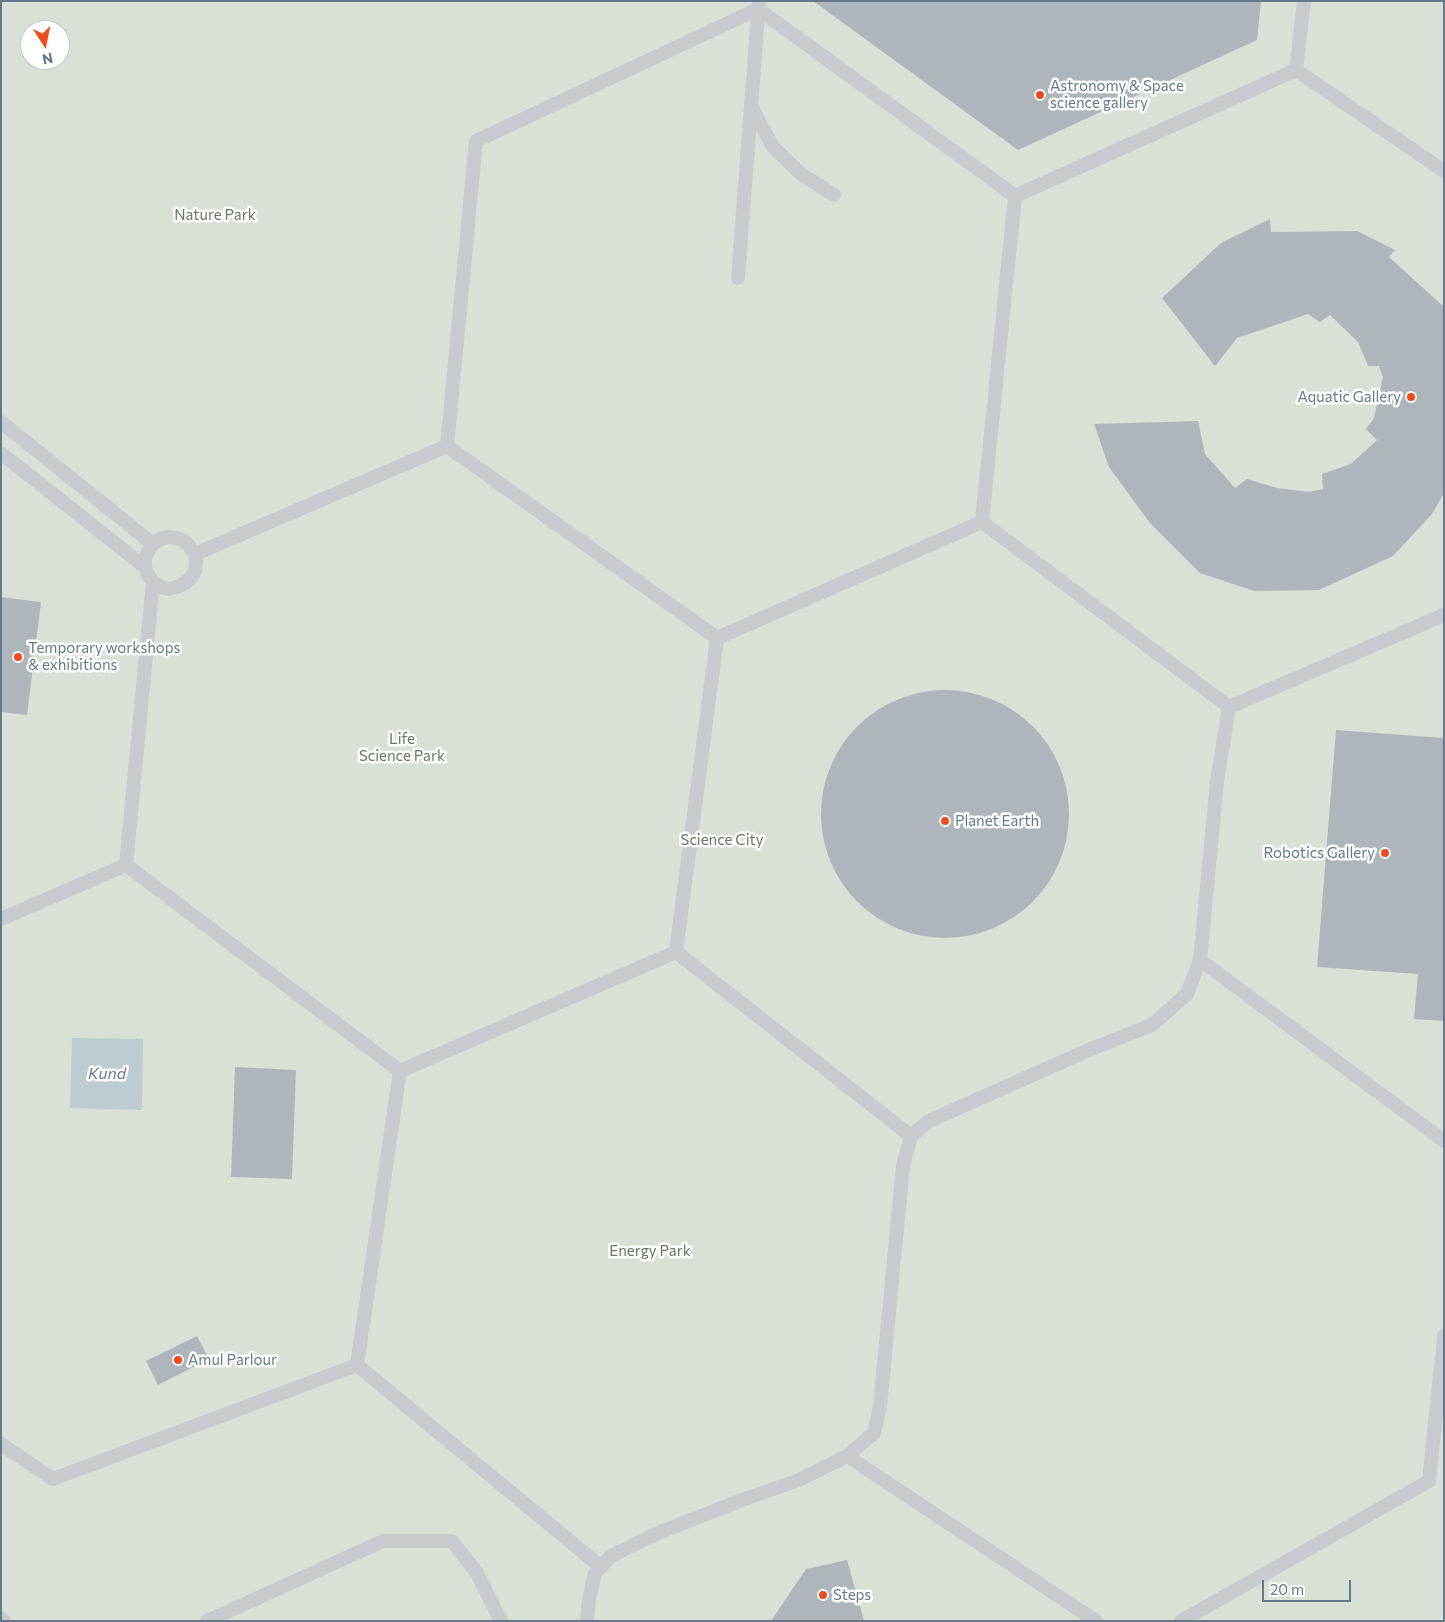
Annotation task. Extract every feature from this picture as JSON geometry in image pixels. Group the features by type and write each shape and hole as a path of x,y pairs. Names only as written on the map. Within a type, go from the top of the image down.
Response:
{"lane":[{"path":"1296,70 1304,1"},
{"path":"758,5 1015,196"},
{"path":"738,278 758,5"},
{"path":"447,446 476,141 758,5"},
{"path":"1296,70 1444,172"},
{"path":"1015,196 1296,70"},
{"path":"751,105 773,147 801,174 834,195"},
{"path":"982,522 1015,196"},
{"path":"1,422 153,544"},
{"path":"194,554 447,446"},
{"path":"447,446 717,638"},
{"path":"1,453 145,567"},
{"path":"717,638 982,522"},
{"path":"982,522 1229,706"},
{"path":"168,537 184,541 190,547 196,562 195,570 185,584 169,589 153,582 148,575 144,559 153,544 160,539 168,537"},
{"path":"126,864 153,582"},
{"path":"1229,706 1444,615"},
{"path":"676,952 717,638"},
{"path":"586,1621 595,1573 612,1556 658,1533 799,1480 847,1456 874,1433 880,1406 903,1166 911,1136 929,1120 1091,1049 1152,1025 1188,994 1200,960 1217,782 1229,706"},
{"path":"1,919 126,864"},
{"path":"126,864 400,1071"},
{"path":"400,1071 676,952"},
{"path":"676,952 911,1136"},
{"path":"1200,960 1444,1141"},
{"path":"357,1365 400,1071"},
{"path":"1181,1621 1429,1482 1444,1336"},
{"path":"1,1444 53,1479 357,1365"},
{"path":"357,1365 601,1567"},
{"path":"847,1456 1096,1621"},
{"path":"207,1621 383,1541 452,1541 477,1572 501,1621"},
{"path":"1,1618 4,1621"}],"green space":[{"name":"Science City","path":"1,1 1444,1 1444,1621 1,1621"}],"water":[{"name":"Kund","path":"72,1038 143,1039 142,1110 70,1108"}],"building":[{"name":"Astronomy & Space science gallery","path":"813,1 1261,1 1257,40 1018,150"},
{"name":"Aquatic Gallery","path":"1270,219 1271,232 1357,231 1395,250 1389,257 1444,307 1444,493 1432,514 1393,556 1319,590 1254,591 1200,573 1150,523 1109,467 1094,424 1198,421 1205,454 1235,488 1247,479 1277,488 1309,492 1323,489 1322,474 1351,464 1377,440 1366,429 1374,418 1383,377 1379,366 1368,366 1358,342 1330,315 1320,322 1308,314 1237,338 1215,366 1162,298 1221,243"},
{"name":"Temporary workshops & exhibitions","path":"1,597 41,602 27,715 1,712"},
{"name":"Planet Earth","path":"933,690 957,690 981,695 1004,704 1033,726 1055,755 1060,766 1067,790 1069,814 1067,838 1060,862 1055,873 1033,902 1004,924 993,929 957,938 933,938 909,933 886,924 866,910 849,893 835,873 826,850 821,826 821,802 826,778 835,755 849,735 866,718 886,704 909,695"},
{"name":"Robotics Gallery","path":"1336,730 1444,738 1444,1021 1414,1019 1418,974 1317,967"},
{"path":"235,1067 296,1070 292,1179 231,1177"},
{"name":"Amul Parlour","path":"197,1336 209,1359 158,1385 146,1361"},
{"name":"Steps","path":"847,1560 864,1621 771,1621 806,1569"}],"place":[{"name":"Astronomy & Space science gallery","path":"1040,95"},
{"name":"Aquatic Gallery","path":"1411,397"},
{"name":"Temporary workshops & exhibitions","path":"18,657"},
{"name":"Planet Earth","path":"945,821"},
{"name":"Robotics Gallery","path":"1385,853"},
{"name":"Amul Parlour","path":"178,1360"},
{"name":"Steps","path":"823,1595"}],"park label":[{"name":"Nature Park","path":"215,215"},
{"name":"Life Science Park","path":"402,748"},
{"name":"Energy Park","path":"650,1251"}]}
